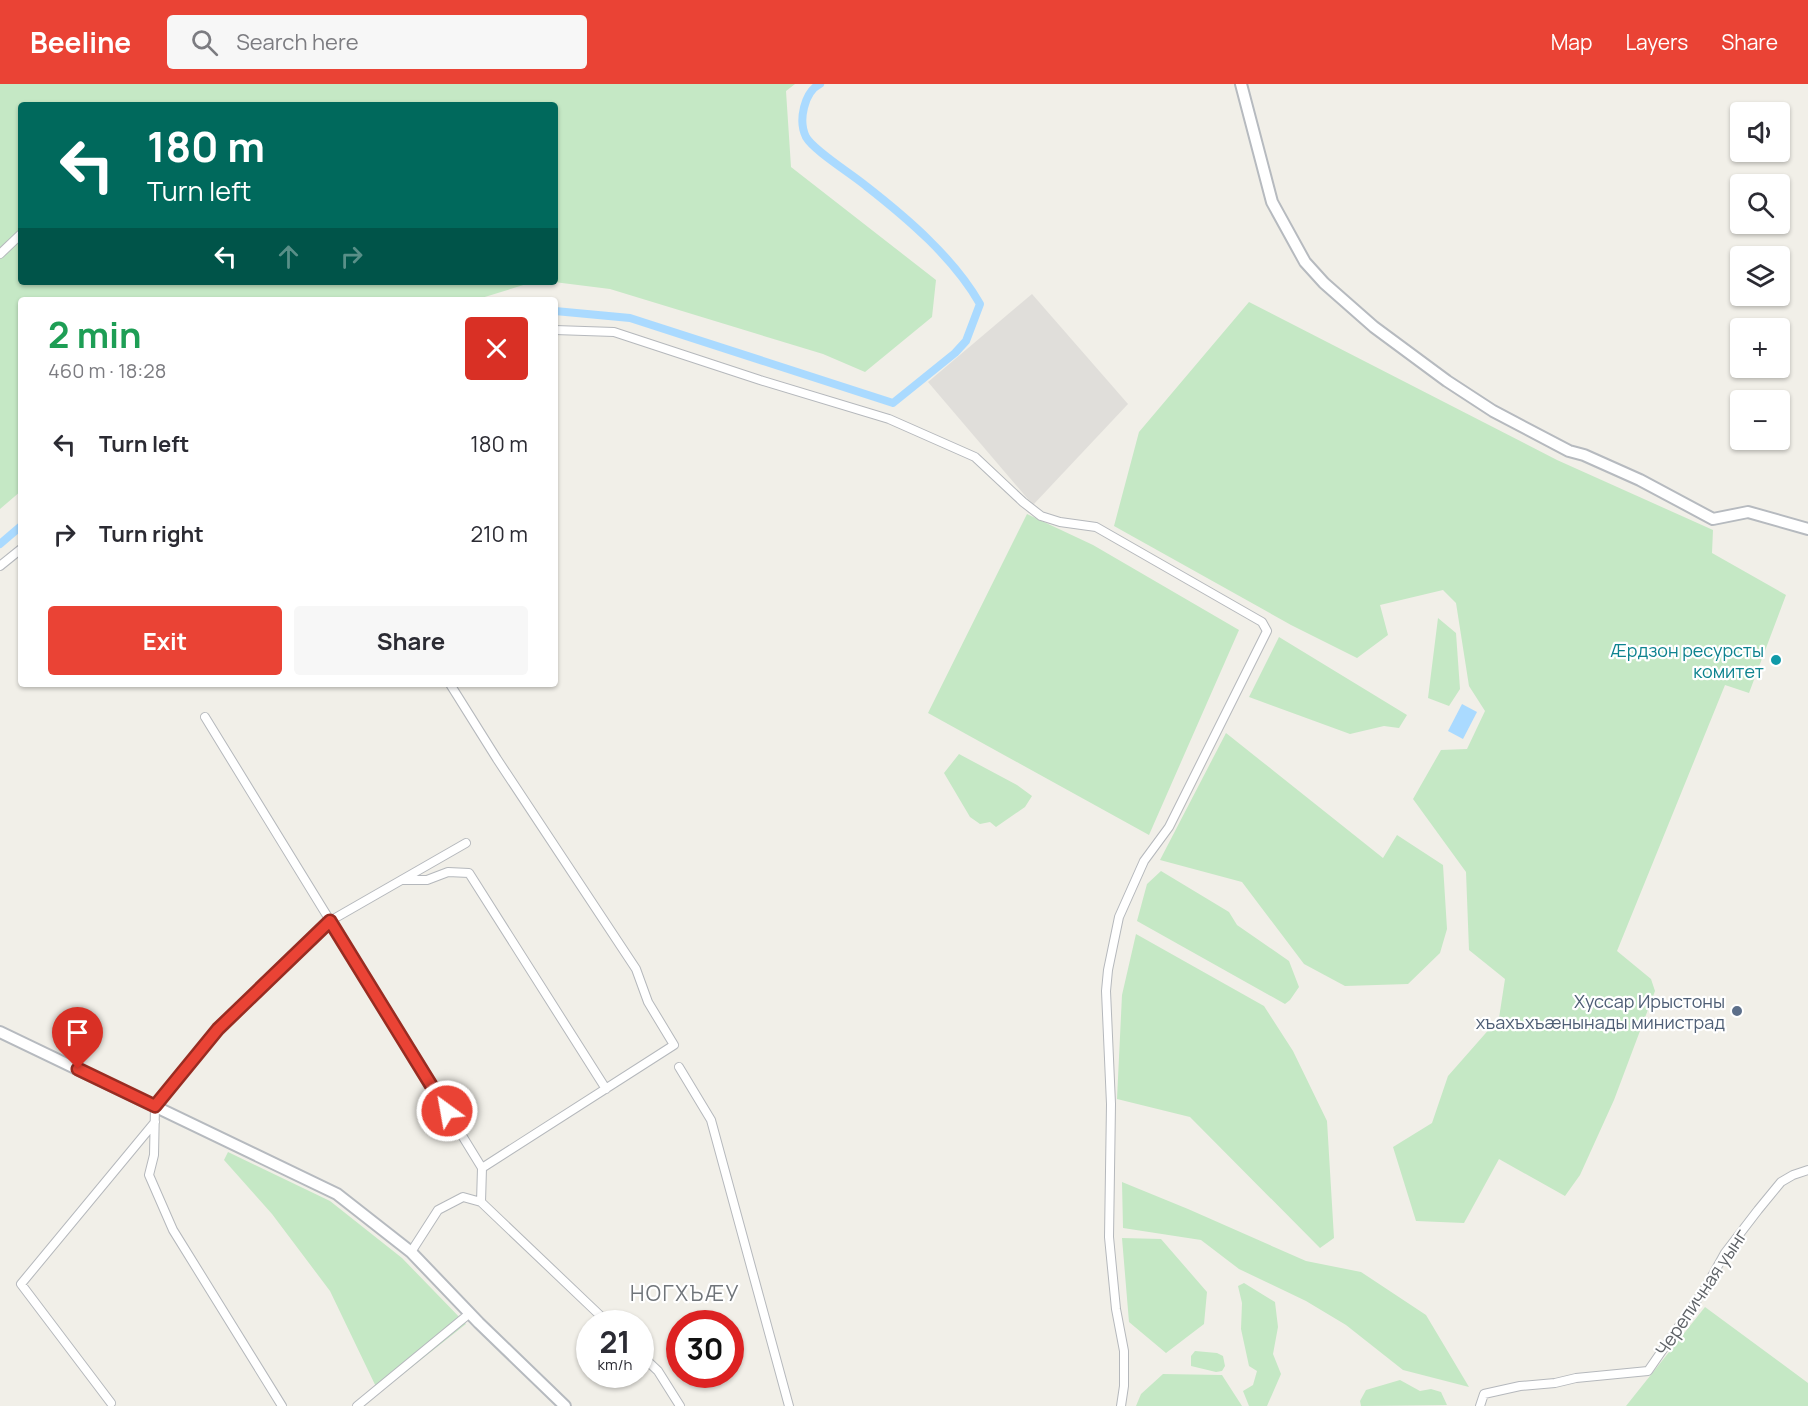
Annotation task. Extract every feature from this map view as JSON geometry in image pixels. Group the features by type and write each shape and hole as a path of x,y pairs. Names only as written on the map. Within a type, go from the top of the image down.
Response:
{"street":[{"path":"1241,84 1272,202 1305,262 1324,284 1374,327 1447,381 1493,411 1569,452 1584,455 1640,480 1713,519 1748,512 1808,529"},
{"path":"0,254 18,237"},
{"path":"558,330 614,332 889,419 975,457 1041,516 1060,522 1096,527 1262,622 1267,631 1169,827 1144,861 1119,917 1108,970 1106,991 1111,1104 1108,1237 1116,1309 1124,1351 1124,1386 1121,1406"},
{"path":"0,566 18,551"},
{"path":"452,687 636,969 648,1002 674,1045 482,1168"},
{"path":"205,717 482,1168 481,1202"},
{"path":"282,1406 173,1230 149,1174 154,1155 155,1106 218,1029 330,921 466,843"},
{"path":"402,880 427,880 448,872 469,873 606,1089"},
{"path":"0,1032 337,1194 411,1252 565,1406"},
{"path":"679,1067 711,1120 789,1406"},
{"path":"111,1403 21,1284 155,1122"},
{"name":"Черепичная уынг","path":"1480,1406 1484,1394 1520,1386 1648,1371 1706,1287 1725,1253 1758,1210 1781,1182 1808,1170"},
{"path":"411,1252 438,1210 464,1197 481,1202 594,1310"},
{"path":"357,1406 470,1313"},
{"path":"654,1367 680,1406"}],"shaded area":[{"path":"1032,294 1128,404 1033,505 928,382"}],"green space":[{"path":"0,84 795,84 786,91 791,167 936,280 932,317 865,372 823,354 610,289 558,282 558,102 18,102 18,285 523,285 485,297 18,297 18,494 0,509"},
{"path":"1249,302 1557,460 1713,530 1712,553 1786,595 1749,693 1725,685 1617,951 1651,979 1655,991 1614,1100 1580,1175 1565,1196 1499,1159 1464,1223 1416,1221 1393,1147 1432,1123 1448,1076 1499,1018 1505,979 1469,950 1466,872 1413,799 1441,750 1467,749 1485,711 1469,686 1456,603 1443,590 1380,605 1388,635 1357,658 1291,625 1114,526 1139,432"},
{"path":"1027,514 1093,545 1239,630 1149,835 928,713"},
{"path":"1438,618 1456,633 1460,689 1449,706 1428,698"},
{"path":"1279,637 1407,715 1399,728 1384,726 1350,734 1249,697"},
{"path":"1226,733 1383,858 1397,835 1443,865 1447,929 1440,953 1408,984 1345,986 1304,964 1242,882 1160,860"},
{"path":"959,754 1017,785 1032,796 1025,807 996,827 990,822 980,824 970,817 944,773"},
{"path":"1161,871 1229,912 1237,925 1289,961 1299,987 1290,1000 1285,1004 1137,921 1147,884"},
{"path":"1136,934 1264,1006 1293,1051 1327,1121 1334,1238 1320,1248 1190,1117 1117,1099 1122,995"},
{"path":"228,1152 330,1201 402,1258 466,1324 379,1393 330,1291 272,1214 224,1160"},
{"path":"1122,1182 1306,1261 1361,1272 1426,1315 1469,1387 1403,1370 1346,1325 1306,1301 1239,1269 1201,1240 1123,1228"},
{"path":"1122,1238 1161,1239 1207,1292 1204,1324 1166,1353 1129,1322"},
{"path":"1244,1283 1275,1302 1278,1327 1273,1354 1281,1374 1267,1406 1249,1406 1243,1391 1253,1385 1257,1371 1249,1366 1241,1329 1242,1303 1238,1286"},
{"path":"1705,1307 1808,1383 1808,1406 1626,1406"},
{"path":"1195,1351 1217,1353 1223,1356 1225,1366 1222,1371 1216,1372 1191,1366 1191,1356"},
{"path":"1163,1374 1222,1375 1242,1406 1136,1406 1141,1394"},
{"path":"1400,1380 1420,1391 1431,1389 1441,1392 1447,1405 1361,1406 1360,1401 1366,1390"}],"water":[{"path":"1462,704 1477,712 1463,739 1448,731"}],"waterway":[{"path":"558,311 630,318 893,403 955,353 966,341 980,304 957,271 929,240 882,198 810,143 804,130 804,108 810,93 820,84"},
{"path":"0,544 18,529"}],"place":[{"name":"Æрдзон ресурсты комитет","path":"1776,660"},
{"name":"Хуссар Ирыстоны хъахъхъæнынады министрад","path":"1737,1011"}],"district":[{"name":"НОГХЪÆУ","path":"685,1293"}],"route":[{"path":"78,1069 155,1106 218,1029 330,921 447,1111"}]}
